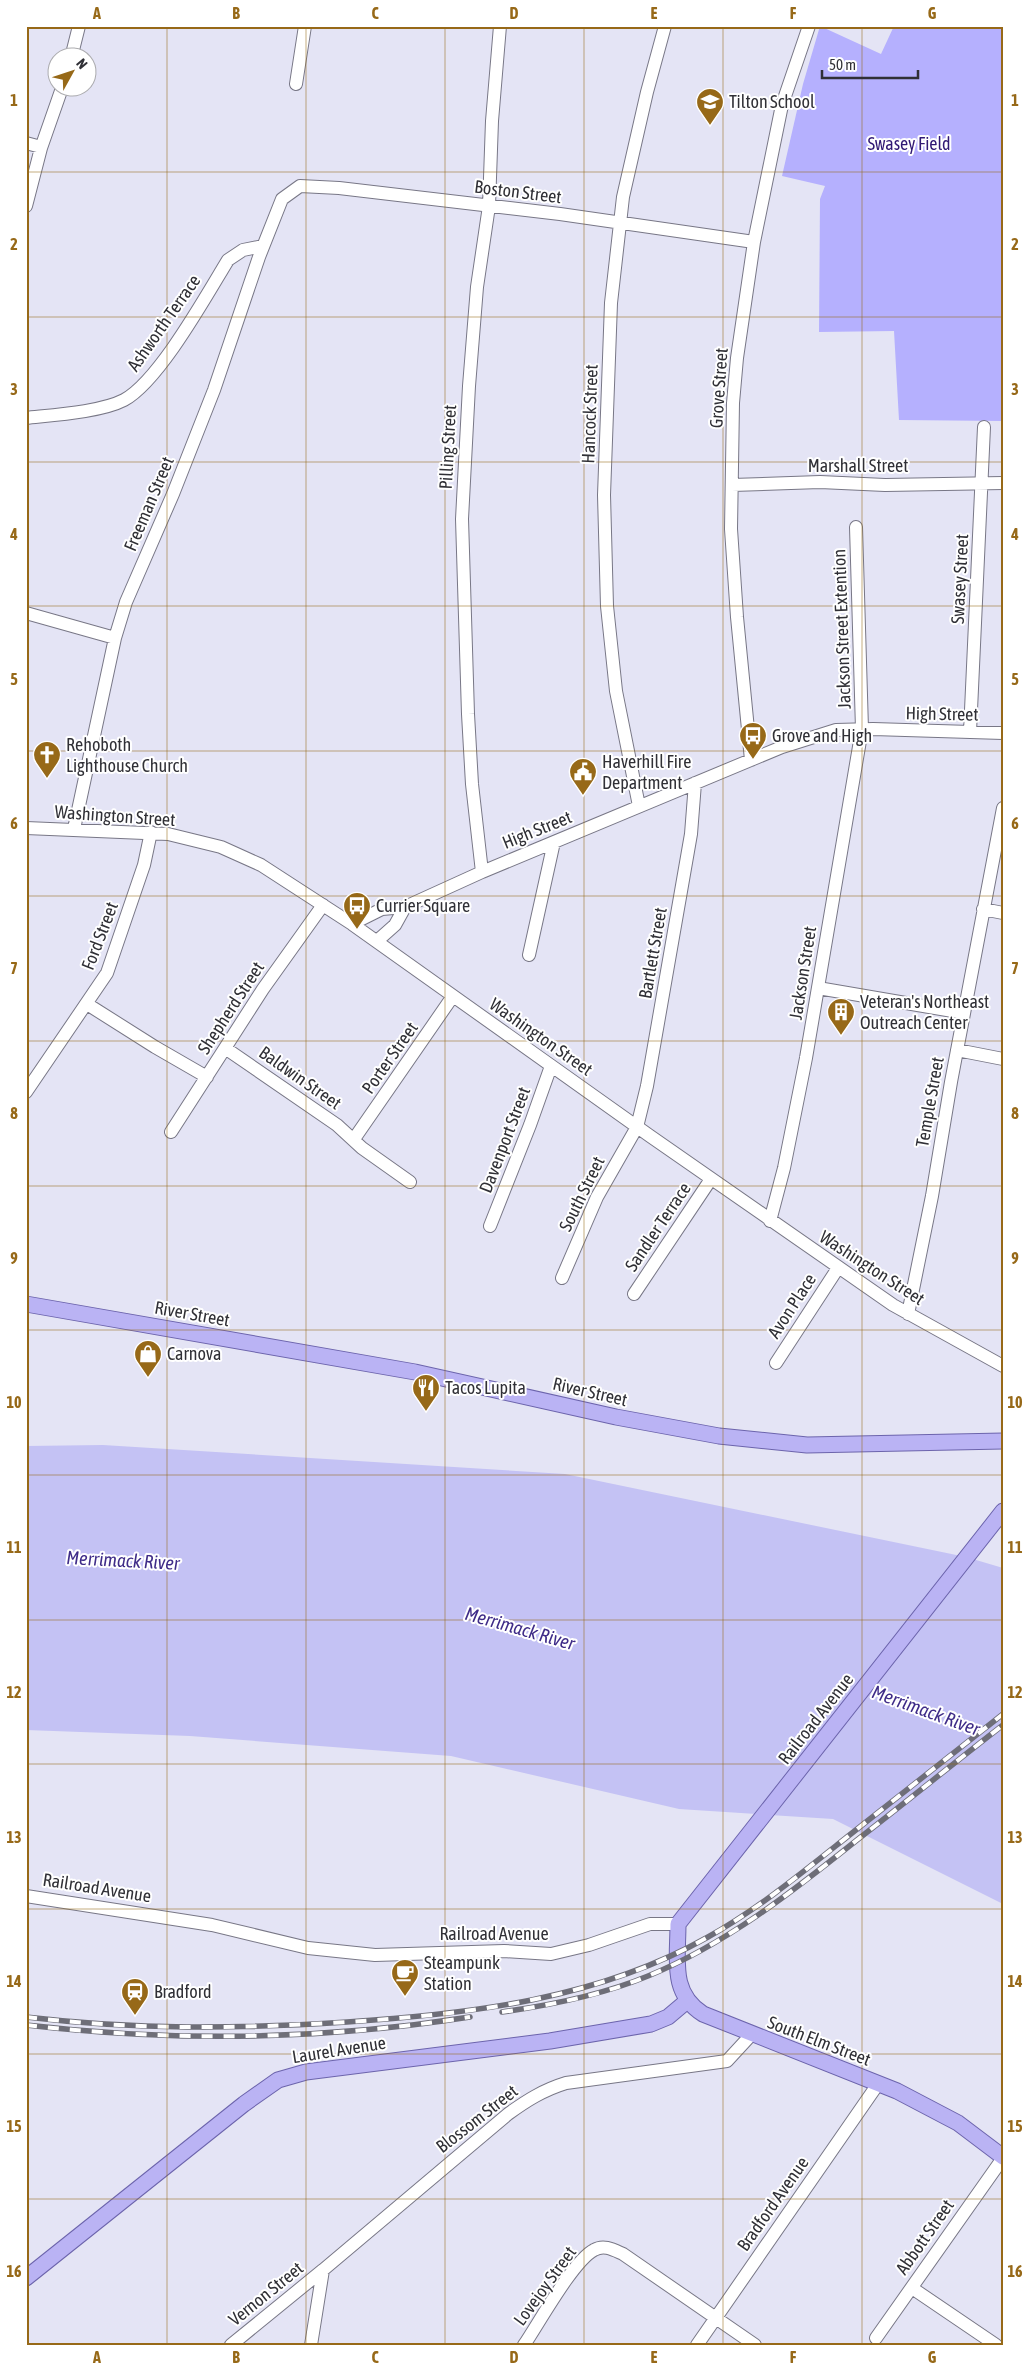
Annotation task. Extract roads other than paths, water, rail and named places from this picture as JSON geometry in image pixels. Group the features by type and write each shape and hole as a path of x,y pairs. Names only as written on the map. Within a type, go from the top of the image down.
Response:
{"main road":[{"name":"River Street","path":"26,1304 408,1371 625,1419 719,1436 807,1445 1001,1443"},
{"name":"Railroad Avenue","path":"683,1919 1003,1512"},
{"path":"683,1919 680,1990 686,2001"},
{"name":"South Elm Street","path":"686,2001 704,2014 751,2035 897,2091 958,2123 1003,2158"},
{"name":"Laurel Avenue","path":"26,2278 236,2110 278,2080 306,2072 550,2041 652,2024 668,2017 686,2001"}],"street":[{"path":"74,48 79,26"},
{"path":"296,84 305,26"},
{"name":"Pilling Street","path":"482,872 472,784 468,714 462,520 463,473 477,287 489,206 492,120 500,26"},
{"name":"Hancock Street","path":"639,806 616,691 607,606 604,551 611,304 623,198 645,101 665,26"},
{"name":"Grove Street","path":"752,760 737,617 732,529 733,403 737,358 754,242 782,105 809,26"},
{"path":"26,206 41,147 58,98"},
{"path":"26,143 41,147"},
{"name":"Boston Street","path":"282,199 300,186 339,188 620,223 754,242"},
{"name":"Freeman Street","path":"74,830 115,638 126,602 173,494 214,390 263,246 282,199"},
{"name":"Ashworth Terrace","path":"26,418 88,410 123,400 143,386 165,357 228,260 243,250 263,246"},
{"name":"Swasey Street","path":"970,732 983,482 984,427"},
{"name":"Marshall Street","path":"732,485 820,482 885,485 1003,482"},
{"name":"Jackson Street Extention","path":"856,527 862,729"},
{"path":"26,613 115,638"},
{"name":"High Street","path":"352,924 382,909 405,907 482,872 639,806 817,734 836,730 862,729 1003,733"},
{"name":"Jackson Street","path":"770,1221 797,1110 862,729"},
{"name":"Bartlett Street","path":"637,1127 648,1086 660,1017 691,834 696,783"},
{"name":"Temple Street","path":"908,1314 932,1196 957,1050 1003,808"},
{"name":"Washington Street","path":"26,828 168,834 205,843 242,856 269,870 377,941 838,1268 908,1314 1003,1366"},
{"name":"Ford Street","path":"26,1092 107,973 144,866 151,832"},
{"path":"529,955 554,842"},
{"name":"Shepherd Street","path":"171,1132 263,989 322,905"},
{"path":"377,941 395,925 405,907"},
{"path":"983,909 1003,913"},
{"path":"818,988 964,1014"},
{"name":"Porter Street","path":"354,1139 453,996"},
{"path":"87,1004 155,1048 207,1077"},
{"name":"Baldwin Street","path":"226,1048 354,1139 362,1148 410,1182"},
{"path":"957,1050 1003,1059"},
{"name":"Davenport Street","path":"490,1226 551,1066"},
{"name":"South Street","path":"562,1278 597,1198 637,1127"},
{"name":"Sandler Terrace","path":"634,1294 711,1178"},
{"name":"Avon Place","path":"776,1362 838,1268"},
{"name":"Railroad Avenue","path":"26,1896 196,1922 308,1948 375,1955 504,1951 551,1954 589,1945 650,1924 683,1919"},
{"name":"Blossom Street","path":"323,2270 508,2114 533,2096 550,2088 566,2084 727,2061 751,2035"},
{"name":"Bradford Avenue","path":"697,2345 878,2084"},
{"name":"Abbott Street","path":"876,2338 1003,2158"},
{"name":"Lovejoy Street","path":"524,2345 578,2264 594,2249 608,2248 623,2254 716,2318"},
{"path":"311,2345 323,2270"},
{"name":"Vernon Street","path":"231,2345 323,2270"},
{"path":"912,2288 996,2345"},
{"path":"716,2318 755,2345"}],"water":[{"name":"Merrimack River","path":"103,1445 565,1474 966,1557 1003,1568 1003,1904 833,1819 679,1809 451,1756 190,1736 26,1730 26,1446"}],"railway":[{"path":"26,2017 107,2024 186,2027 347,2022 394,2019 487,2008 533,2000 578,1989 623,1975 666,1958 727,1926 797,1877 1003,1714"},
{"path":"502,2012 558,2003 613,1989 648,1976 704,1949 757,1916 783,1897 1003,1725"},
{"path":"26,2025 137,2034 248,2036 359,2030 415,2025 470,2017"}],"place":[{"name":"Tilton School","path":"710,126"},
{"name":"Grove and High","path":"753,760"},
{"name":"Rehoboth Lighthouse Church","path":"47,779"},
{"name":"Haverhill Fire Department","path":"583,796"},
{"name":"Currier Square","path":"357,930"},
{"name":"Veteran's Northeast Outreach Center","path":"841,1036"},
{"name":"Carnova","path":"148,1378"},
{"name":"Tacos Lupita","path":"426,1412"},
{"name":"Steampunk Station","path":"405,1997"},
{"name":"Bradford","path":"135,2016"}],"park label":[{"name":"Swasey Field","path":"909,144"}]}
